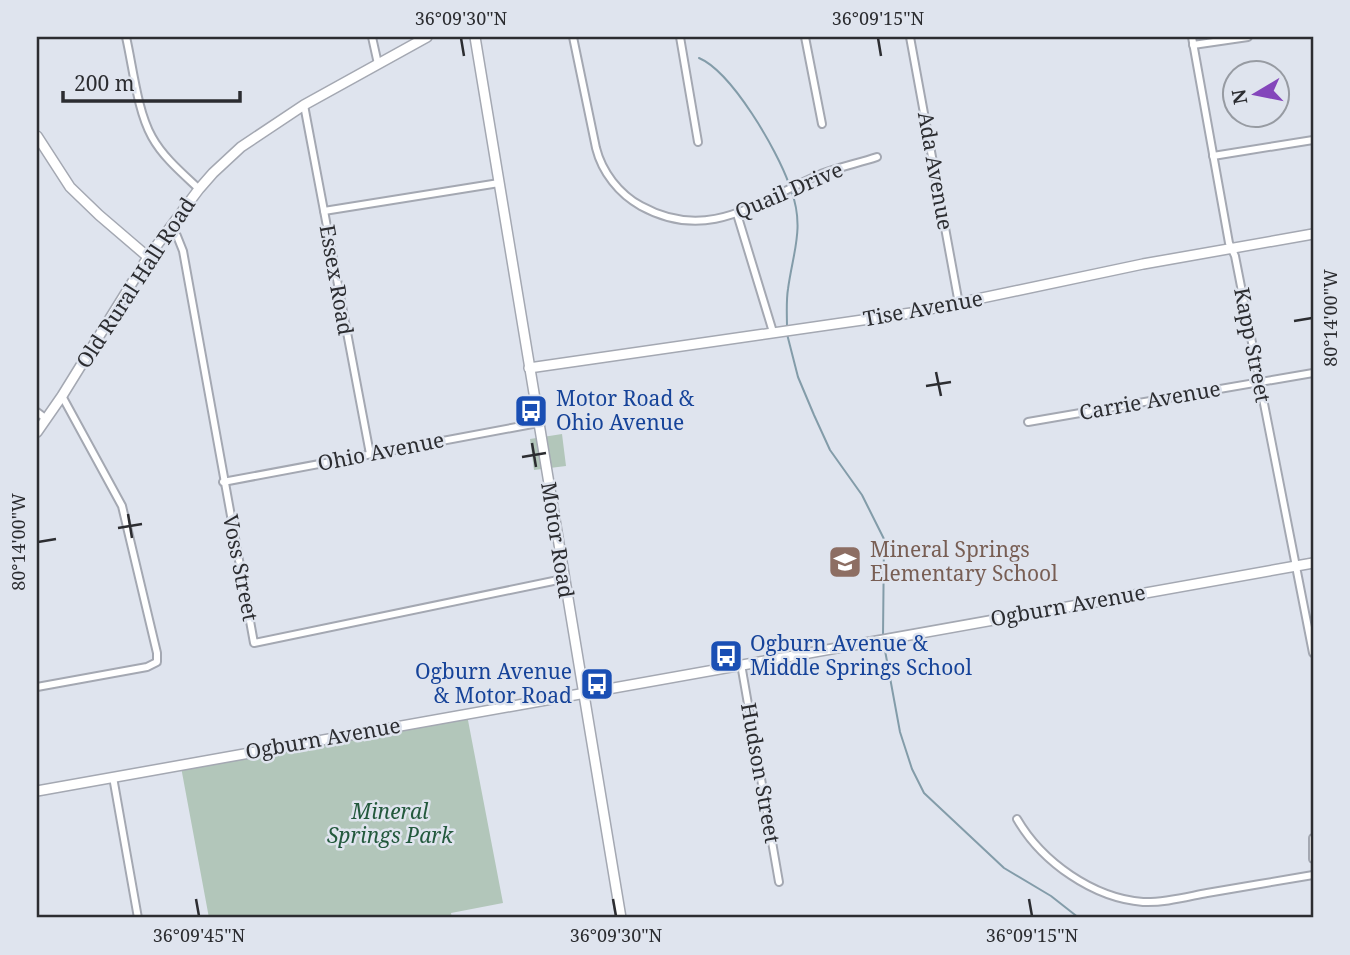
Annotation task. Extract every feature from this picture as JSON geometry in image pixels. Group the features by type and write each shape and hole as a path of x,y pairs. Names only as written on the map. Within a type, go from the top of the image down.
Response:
{"street":[{"path":"126,37 150,135 165,155 199,189"},
{"path":"372,37 378,64"},
{"name":"Old Rural Hall Road","path":"37,432 41,415 62,397 148,257 199,189 240,147 304,105 427,37"},
{"name":"Motor Road","path":"475,37 621,918"},
{"name":"Quail Drive","path":"573,37 599,159 620,190 637,204 674,219 701,222 737,214 821,174 877,157"},
{"path":"680,37 698,142"},
{"path":"805,37 822,124"},
{"name":"Ada Avenue","path":"911,37 959,304"},
{"name":"Kapp Street","path":"1192,37 1231,248 1313,653"},
{"path":"1193,45 1248,37"},
{"name":"Essex Road","path":"304,105 370,454"},
{"path":"37,136 69,187 148,257"},
{"path":"1213,156 1313,140"},
{"path":"324,211 499,183"},
{"path":"737,214 773,332"},
{"name":"Voss Street","path":"170,227 183,251 254,643 563,579"},
{"name":"Tise Avenue","path":"529,368 959,304 1143,264 1313,234"},
{"name":"Carrie Avenue","path":"1028,422 1313,373"},
{"path":"37,687 147,667 157,662 145,594 122,506 62,397"},
{"name":"Ohio Avenue","path":"223,482 538,423"},
{"name":"Ogburn Avenue","path":"37,791 1313,563"},
{"name":"Hudson Street","path":"741,664 779,882"},
{"path":"113,777 138,918"},
{"path":"1017,819 1034,845 1055,863 1097,889 1135,901 1170,900 1313,875"},
{"path":"1313,838 1313,859"}],"green space":[{"path":"562,434 566,466 534,470 530,439"},
{"name":"Mineral Springs Park","path":"467,715 503,903 451,913 452,918 209,918 181,767"}],"waterway":[{"path":"699,58 725,79 752,113 775,152 789,184"},
{"path":"787,328 787,294 798,228 791,190"},
{"path":"787,334 798,377 830,450 862,495 884,539 883,636"},
{"path":"884,645 900,732 912,769 924,793 1004,868 1051,896 1079,918"}],"place":[{"name":"Motor Road & Ohio Avenue","path":"531,411"},
{"name":"Mineral Springs Elementary School","path":"845,562"},
{"name":"Ogburn Avenue & Middle Springs School","path":"726,656"},
{"name":"Ogburn Avenue & Motor Road","path":"597,684"}]}
